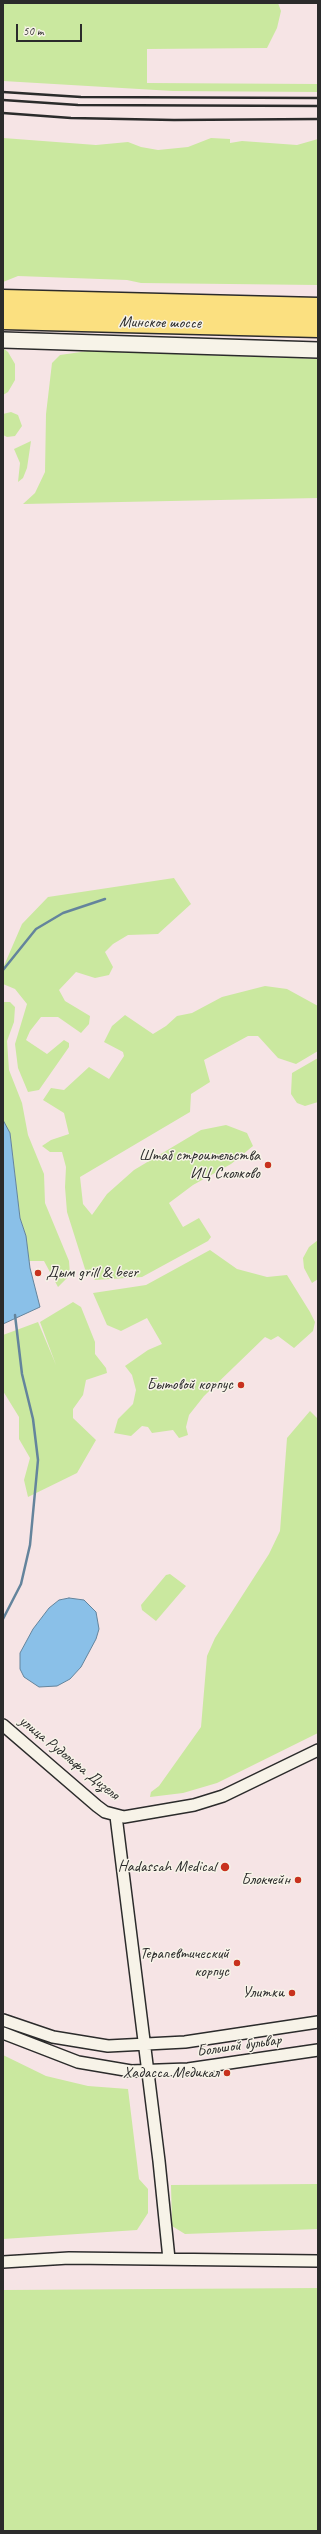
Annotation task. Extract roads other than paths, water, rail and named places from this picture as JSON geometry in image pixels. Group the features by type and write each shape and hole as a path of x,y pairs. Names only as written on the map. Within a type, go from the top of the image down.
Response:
{"highway":[{"name":"Минское шоссе","path":"3,300 318,308"},
{"name":"Минское шоссе","path":"3,319 318,327"}],"main road":[{"path":"3,340 318,350"}],"street":[{"name":"улица Рудольфа Дизеля","path":"3,1725 97,1806 116,1816 146,1815 194,1805 223,1796 318,1750"},
{"path":"116,1816 159,2161 169,2259"},
{"name":"Большой бульвар","path":"3,2020 25,2030 73,2041 108,2046 185,2042 318,2022"},
{"name":"Большой бульвар","path":"3,2033 78,2062 110,2068 147,2072 188,2069 318,2050"},
{"path":"3,2262 69,2258 318,2261"}],"water":[{"path":"3,1120 10,1133 20,1218 26,1236 30,1268 40,1307 3,1324"},
{"path":"69,1598 84,1600 96,1612 99,1629 96,1639 81,1667 70,1679 57,1686 39,1687 24,1677 20,1669 20,1653 33,1629 49,1608 59,1600"}],"waterway":[{"path":"3,970 36,929 63,913 105,899"},
{"path":"3,1619 21,1584 30,1545 38,1460 33,1419 22,1374 15,1315"}],"railway":[{"path":"3,92 81,97 318,98"},
{"path":"3,100 78,105 318,106"},
{"path":"3,113 71,118 174,120 318,119"}],"place":[{"name":"Штаб строительства ИЦ Сколково","path":"268,1165"},
{"name":"Дым grill & beer","path":"38,1273"},
{"name":"Бытовой корпус","path":"241,1385"},
{"name":"Hadassah Medical","path":"225,1867"},
{"name":"Блокчейн","path":"298,1880"},
{"name":"Терапевтический корпус","path":"237,1963"},
{"name":"Улитки","path":"292,1993"},
{"name":"Хадасса Медикал","path":"227,2073"}]}
